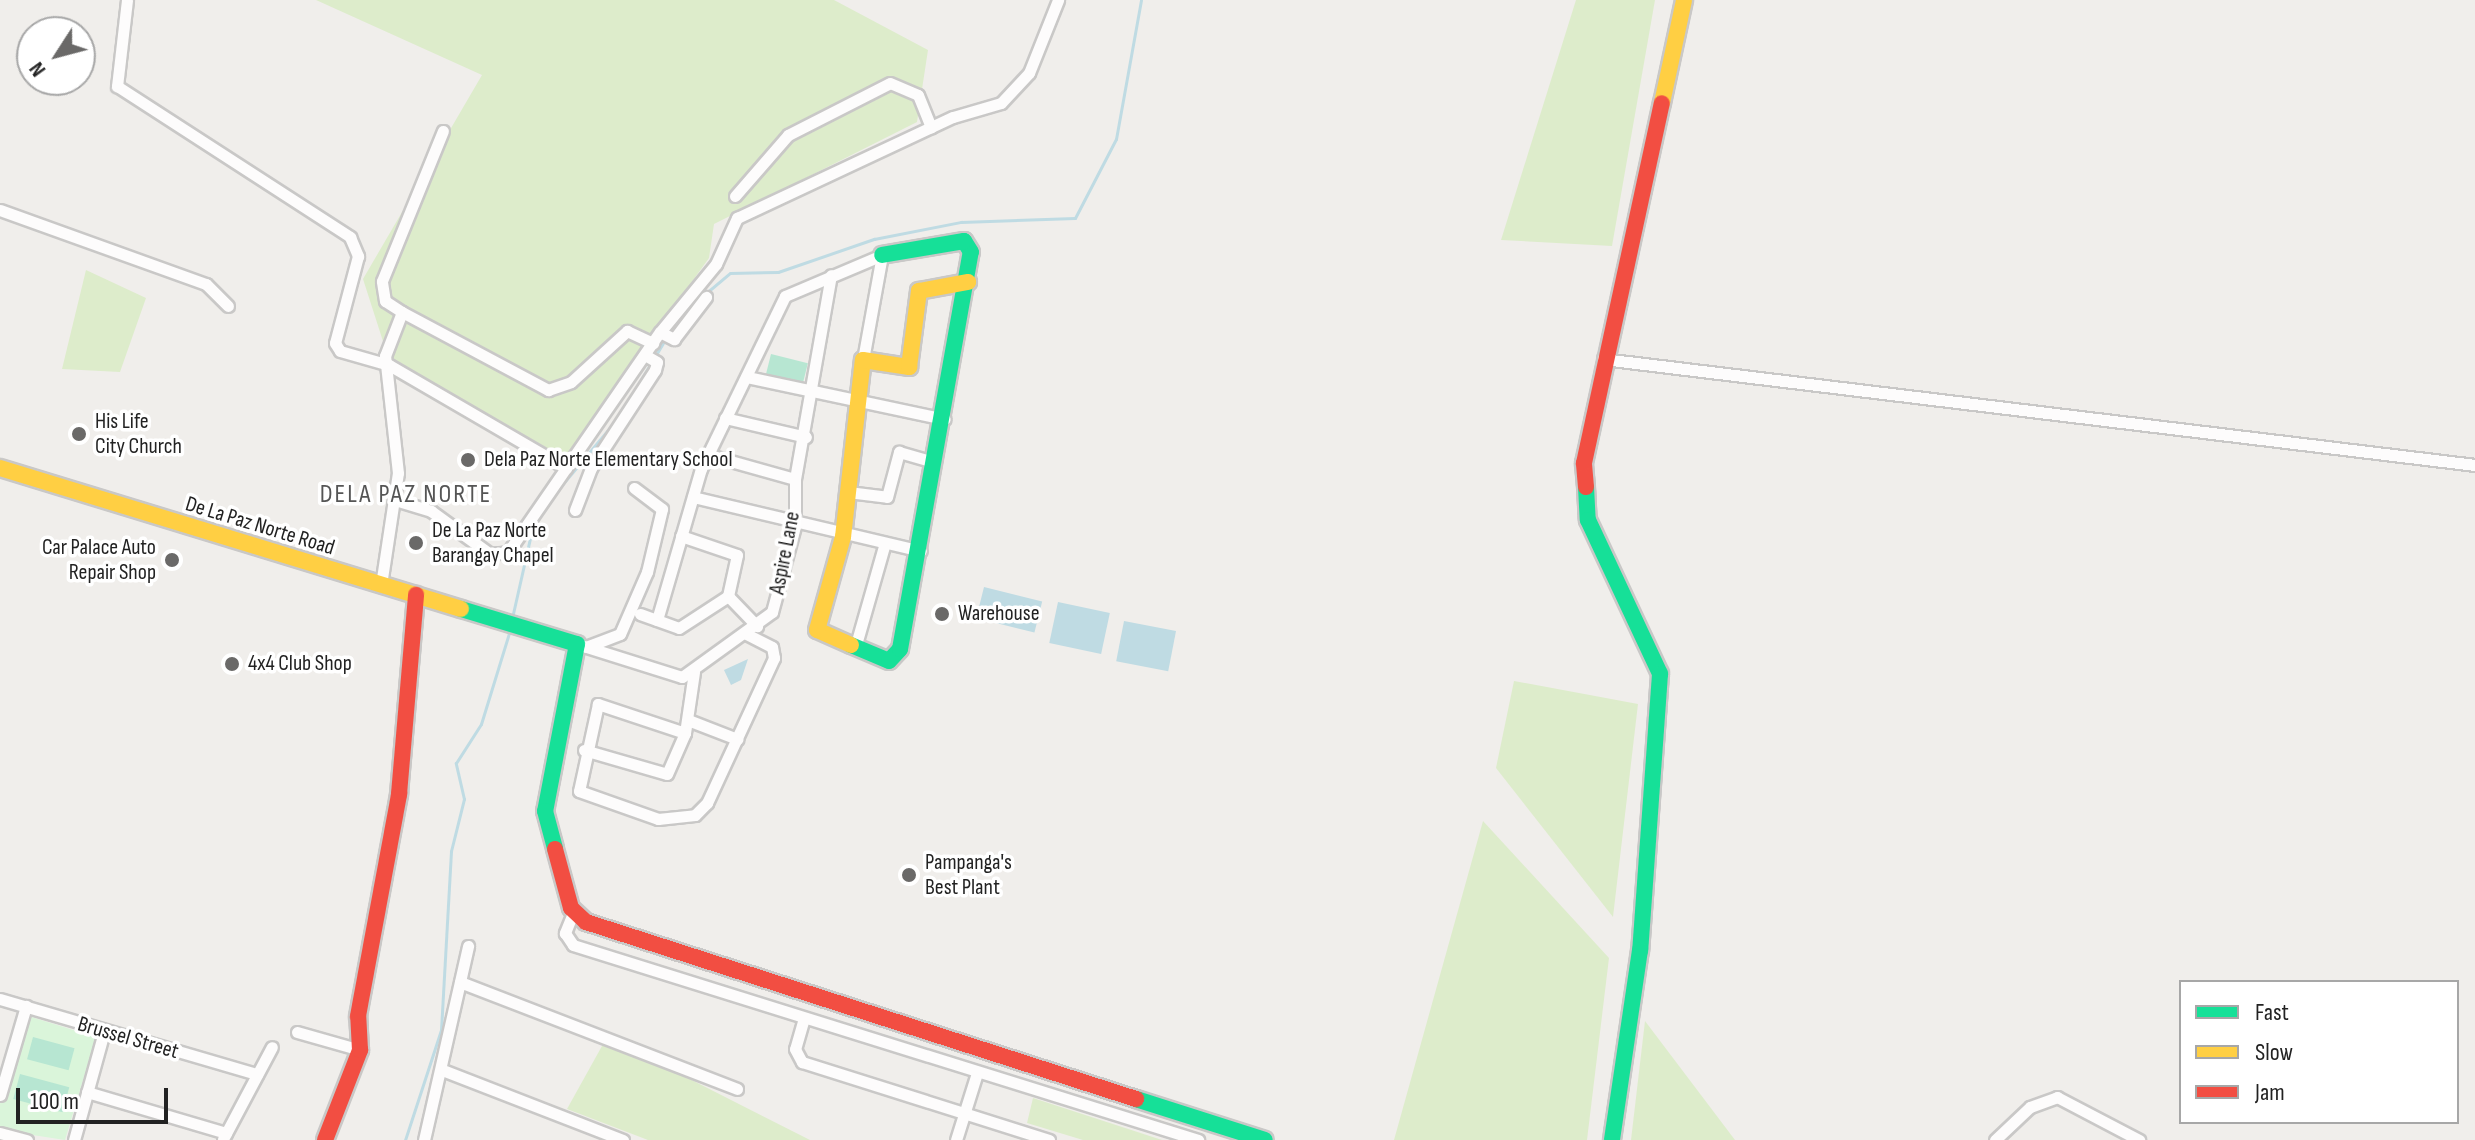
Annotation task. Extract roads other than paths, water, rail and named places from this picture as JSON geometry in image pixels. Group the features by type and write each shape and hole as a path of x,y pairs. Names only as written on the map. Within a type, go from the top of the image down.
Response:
{"street":[{"path":"127,0 117,86 350,237 358,256 335,343 389,365 566,468"},
{"path":"575,510 591,468 661,337 688,308 716,264 726,229 748,209 931,128 993,107 1016,89 1058,0"},
{"path":"1612,1140 1640,950 1660,691 1655,659 1588,520 1583,494 1602,359 1684,0"},
{"path":"735,196 788,135 890,83 913,90 931,128"},
{"path":"443,131 382,281 385,301 548,390 571,382 627,331 661,337"},
{"path":"0,210 206,284 228,306"},
{"path":"657,620 693,497 709,455 785,296 882,255 968,242 968,282 945,419 921,551 897,656 889,661 817,630 843,537 855,402 882,255"},
{"name":"Aspire Lane","path":"694,672 772,612 795,526 795,479 806,437 831,275"},
{"path":"863,360 909,367 919,291 968,282"},
{"path":"688,308 706,297"},
{"path":"381,585 395,500 387,347 402,312"},
{"path":"395,500 431,511 497,556 508,552 566,468 650,358"},
{"path":"1602,359 2475,465"},
{"path":"747,377 813,395 945,419"},
{"path":"725,418 806,437"},
{"path":"848,492 887,497 899,452 935,462"},
{"path":"709,455 795,479"},
{"name":"De La Paz Norte Road","path":"0,468 381,585 514,622 581,645"},
{"path":"581,645 620,634 647,572 662,509 634,488"},
{"path":"693,497 795,526 921,551"},
{"path":"640,614 679,628 728,596 737,555 681,536"},
{"path":"855,648 885,543"},
{"path":"325,1140 360,1050 358,1016 399,794 416,595"},
{"path":"728,596 757,626"},
{"path":"685,733 598,704 584,750 579,791 658,819 695,815 707,803 774,658 772,647 746,634"},
{"path":"581,645 674,676 694,672 685,733 667,774 584,750"},
{"path":"581,645 545,811 573,913 565,933 573,945 1198,1140"},
{"path":"688,720 737,739"},
{"path":"573,913 1265,1140"},
{"path":"424,1140 445,1071 468,946"},
{"path":"460,982 737,1089"},
{"name":"Brussel Street","path":"0,999 104,1032 257,1074"},
{"path":"0,1095 4,1067 26,1006"},
{"path":"804,1018 795,1049 802,1062 1046,1139"},
{"path":"74,1140 104,1032"},
{"path":"297,1032 360,1050"},
{"path":"87,1092 224,1137 272,1047"},
{"path":"445,1071 623,1140"},
{"path":"956,1140 977,1073"},
{"path":"1995,1140 2030,1107 2057,1097 2139,1140"},
{"path":"1004,1140 1008,1127"},
{"path":"0,1133 26,1140"}],"water":[{"path":"984,587 1042,602 1034,633 976,618"},
{"path":"1058,602 1110,613 1101,654 1049,643"},
{"path":"1124,621 1176,631 1168,671 1116,661"},
{"path":"748,659 741,680 731,685 724,670"}],"waterway":[{"path":"625,406 680,315 730,273 778,272 874,239 961,222 1075,218 1116,139 1141,0"},
{"path":"555,493 617,419"},
{"path":"512,618 533,525"},
{"path":"405,1140 441,1030 451,851 464,799 456,763 481,724 510,630"}],"place":[{"name":"His Life City Church","path":"79,434"},
{"name":"Dela Paz Norte Elementary School","path":"468,460"},
{"name":"De La Paz Norte Barangay Chapel","path":"416,543"},
{"name":"Car Palace Auto Repair Shop","path":"172,560"},
{"name":"Warehouse","path":"942,614"},
{"name":"4x4 Club Shop","path":"232,664"},
{"name":"Pampanga's Best Plant","path":"909,875"}],"district":[{"name":"DELA PAZ NORTE","path":"406,495"}]}
